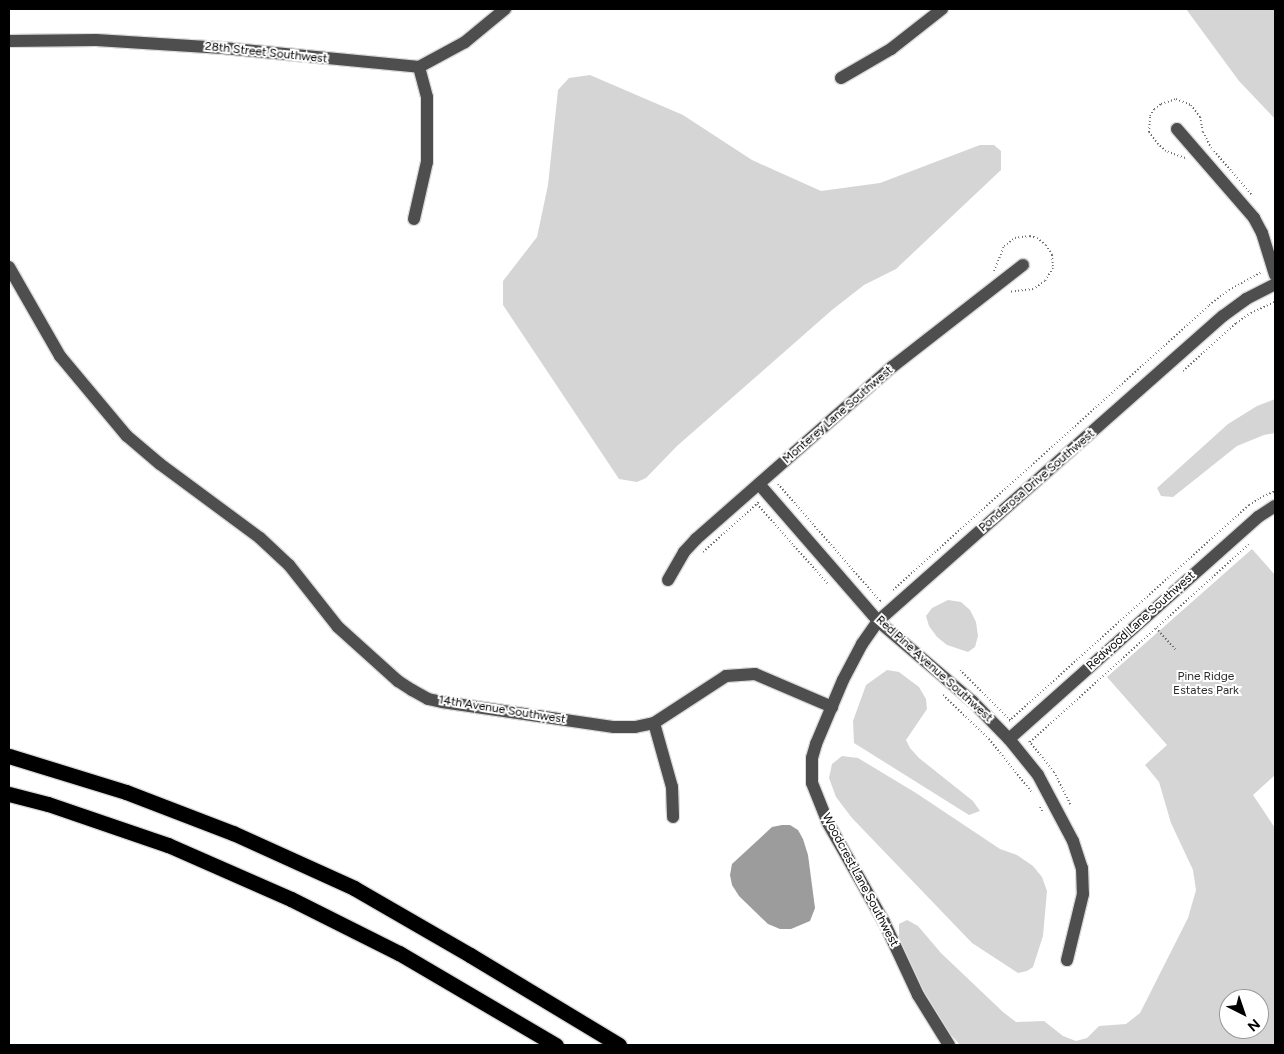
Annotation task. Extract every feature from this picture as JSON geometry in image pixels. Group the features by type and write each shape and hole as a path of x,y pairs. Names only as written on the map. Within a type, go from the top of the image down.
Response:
{"highway":[{"path":"9,756 135,796 232,833 354,888 619,1045"},
{"path":"9,794 48,804 168,845 291,899 398,952 556,1045"}],"street":[{"path":"414,219 427,162 427,98 419,67 465,42 505,9"},
{"path":"841,78 891,49 942,9"},
{"name":"28th Street Southwest","path":"9,41 96,40 223,48 419,67"},
{"path":"1177,129 1254,218 1262,233 1275,275"},
{"name":"Monterey Lane Southwest","path":"668,580 684,552 759,484 892,366 1023,265"},
{"name":"14th Avenue Southwest","path":"9,267 60,356 127,436 160,464 260,538 289,565 338,627 398,680 428,699 614,727 640,726 654,723 711,684 726,676 739,673 755,674 832,707"},
{"name":"Ponderosa Drive Southwest","path":"832,707 842,680 862,644 878,621 1223,316 1246,299 1275,284"},
{"name":"Red Pine Avenue Southwest","path":"759,484 878,621 972,701 1028,760 1050,794 1073,841 1082,868 1083,894 1067,960"},
{"name":"Redwood Lane Southwest","path":"1009,739 1258,517 1275,506"},
{"name":"Woodcrest Lane Southwest","path":"832,707 812,758 812,783 818,803 884,922 918,995 949,1045"},
{"path":"654,723 672,786 674,817"}],"path":[{"path":"1003,295 1010,292 1033,289 1045,281 1053,268 1052,255 1046,245"},
{"path":"778,484 880,601 1209,305 1229,290 1261,273"},
{"path":"1183,371 1236,323 1251,313 1275,302"},
{"path":"960,670 1010,720 1249,506 1275,491"},
{"path":"703,552 757,504 828,584"},
{"path":"1071,806 1054,772 1030,742 1248,544"},
{"path":"1156,628 1177,651"},
{"path":"943,695 974,724 1019,774 1028,786 1043,814"}],"green space":[{"path":"1186,9 1275,9 1275,119 1239,81"},
{"path":"590,75 683,115 752,160 821,191 880,183 980,145 994,145 1001,151 1001,170 896,269 864,285 832,310 677,446 646,478 637,482 619,479 503,305 503,281 537,237 548,185 558,90 569,78"},
{"path":"1275,399 1275,433 1264,435 1237,446 1173,497 1161,496 1157,488 1228,424 1257,406"},
{"name":"Pine Ridge Estates Park","path":"1252,549 1275,575 1275,775 1253,795 1275,828 1275,1045 960,1045 947,1030 918,981 899,937 899,924 907,920 918,926 941,953 1016,1022 1044,1021 1063,1036 1076,1041 1087,1038 1099,1026 1126,1024 1140,1013 1188,918 1196,890 1193,870 1171,823 1159,782 1145,765 1167,745 1107,677"},
{"path":"948,600 961,602 970,610 976,622 978,636 975,647 968,652 947,645 937,637 929,626 926,616 932,608"},
{"path":"887,670 899,672 919,687 926,699 927,709 906,740 910,748 919,758 973,801 980,811 969,815 854,743 853,721 866,685"},
{"path":"842,756 858,758 916,793 1000,849 1017,855 1033,866 1042,877 1047,891 1043,936 1033,967 1018,973 972,943 852,818 836,797 829,778 832,764"}],"shaded area":[{"path":"790,825 798,830 803,839 808,855 815,908 810,921 791,929 780,929 768,924 739,896 732,885 730,875 732,864 772,827"}]}
